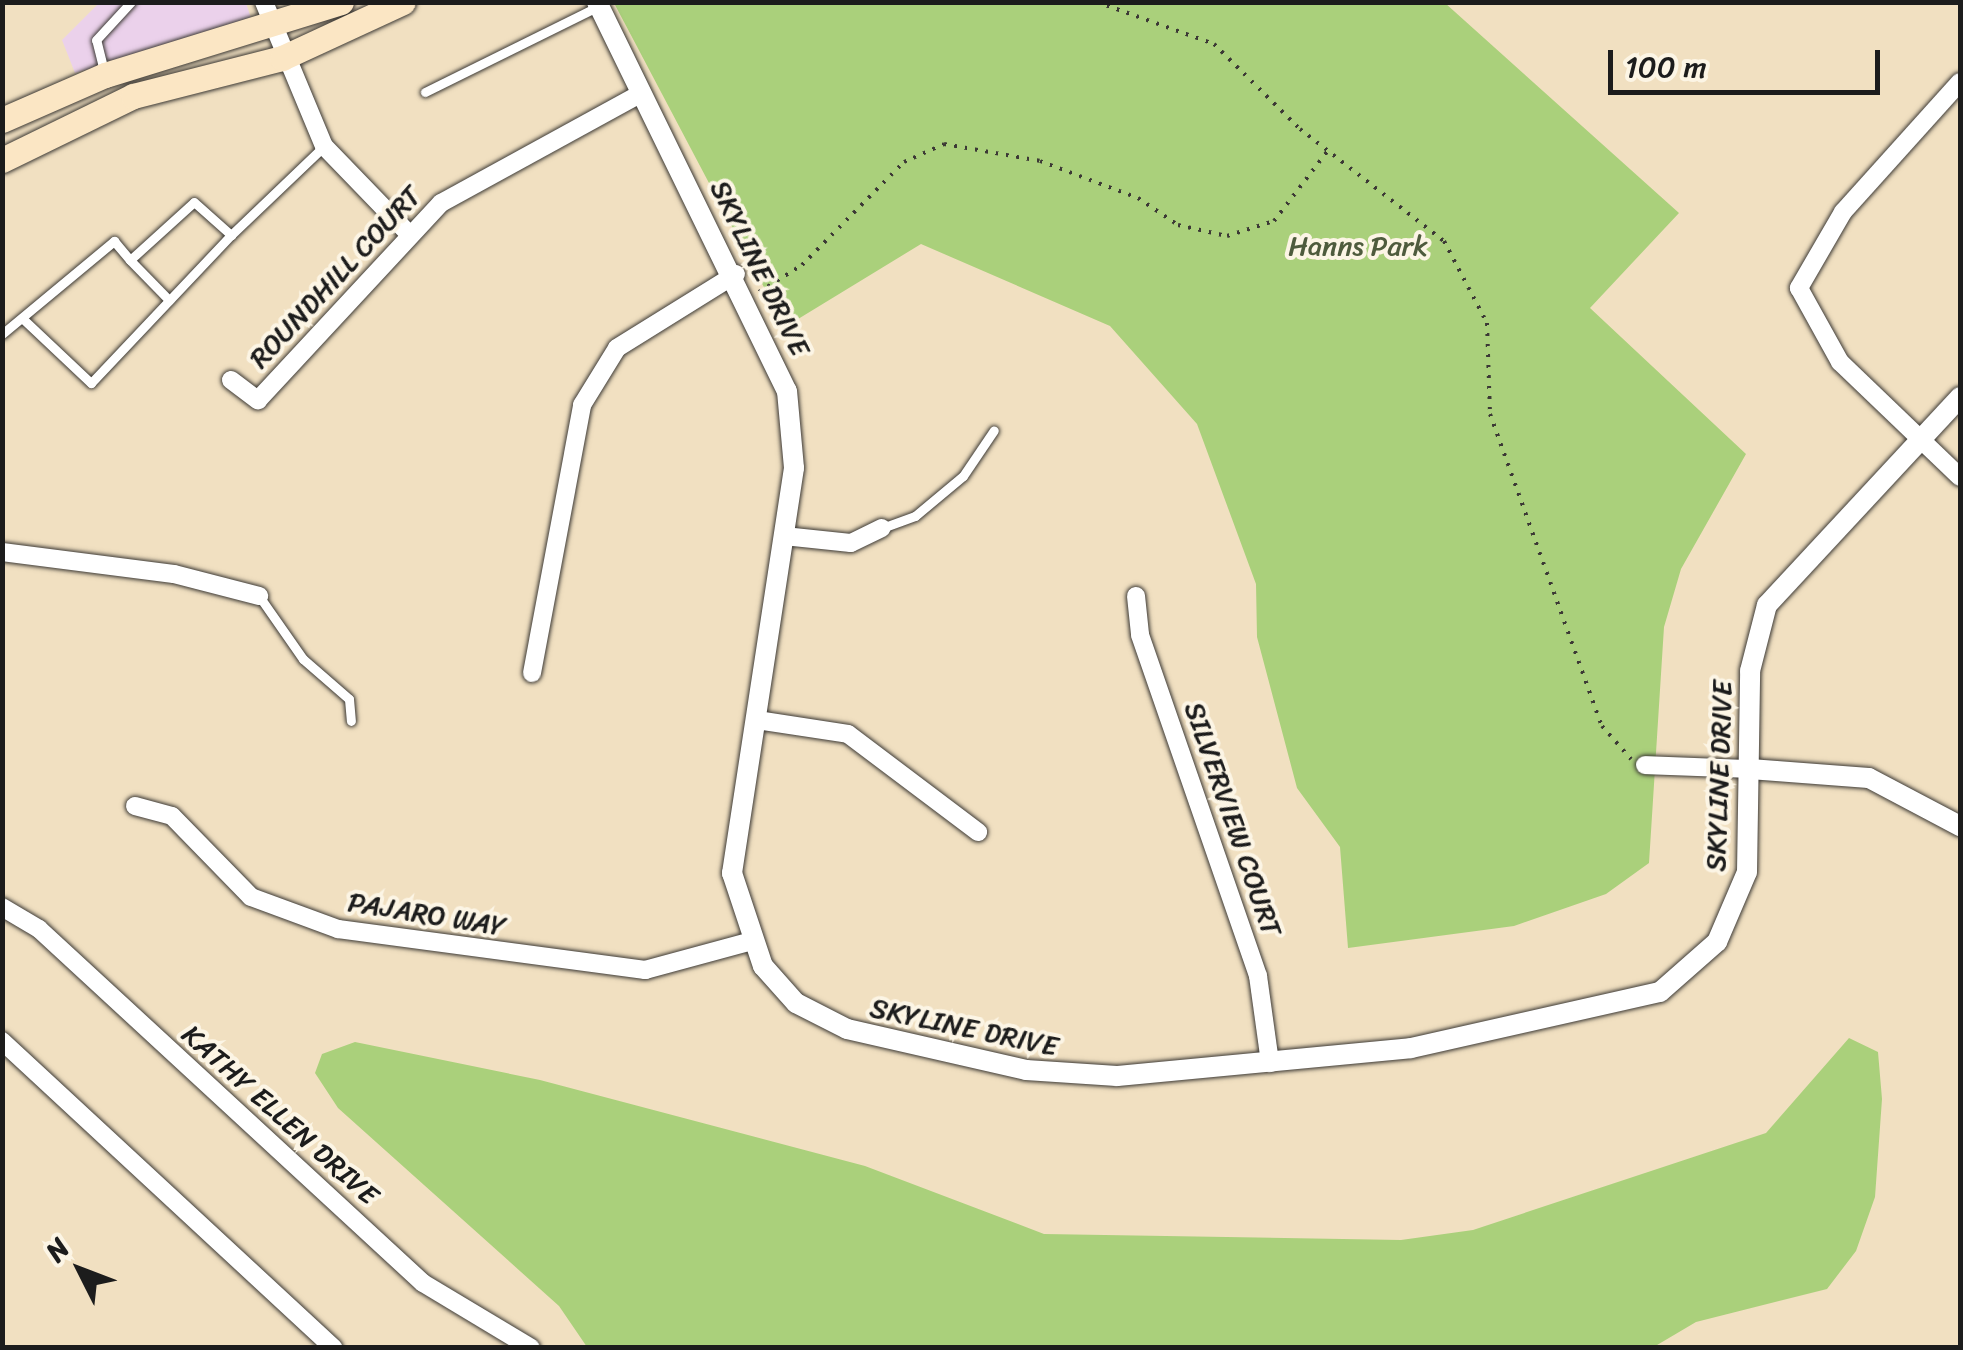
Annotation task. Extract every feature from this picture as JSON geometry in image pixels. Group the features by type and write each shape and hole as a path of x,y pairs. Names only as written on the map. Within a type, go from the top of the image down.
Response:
{"main road":[{"path":"2,120 105,76 274,30 341,2"},
{"path":"2,160 132,96 282,58 403,2"}],"street":[{"path":"264,2 282,58 324,146 408,233"},
{"name":"SKYLINE DRIVE","path":"598,4 736,274 788,391 794,468 732,872 748,942 796,1002 847,1030 1070,1078 1270,1062 1462,1039 1600,1012 1669,986 1717,942 1739,898 1750,769 1750,670 1768,605 1917,437 1960,397"},
{"path":"1960,82 1843,212 1799,288 1840,362 1960,478"},
{"name":"ROUNDHILL COURT","path":"231,380 258,400 408,233 492,172 642,93"},
{"path":"532,673 582,405 617,348 736,274"},
{"path":"784,536 851,542 882,528"},
{"path":"2,552 174,574 259,596"},
{"name":"SILVERVIEW COURT","path":"1136,596 1140,635 1258,976 1270,1062"},
{"path":"757,720 848,734 978,832"},
{"path":"1645,765 1869,778 1960,826"},
{"name":"PAJARO WAY","path":"135,806 172,816 251,897 338,929 644,970 748,942"},
{"name":"KATHY ELLEN DRIVE","path":"2,907 39,929 424,1284 531,1348"},
{"path":"2,1041 334,1348"}],"lane":[{"path":"105,76 96,40 132,2"},
{"path":"426,92 598,4"},
{"path":"22,318 90,383 231,235 324,146"},
{"path":"130,260 194,202 231,235"},
{"path":"2,334 114,241 170,300"},
{"path":"882,528 915,516 963,476 994,430"},
{"path":"259,596 303,660 350,699 351,720"}],"path":[{"path":"1097,2 1214,44 1329,149 1444,241 1487,322 1490,414 1602,726 1617,753 1645,765"},
{"path":"747,300 802,265 904,162 944,144 1040,161 1138,198 1178,225 1227,236 1274,221 1329,149"}],"shaded area":[{"path":"99,3 246,3 252,21 75,73 62,40"}],"green space":[{"name":"Hanns Park","path":"614,3 1445,3 1679,213 1590,308 1746,454 1681,569 1664,627 1649,863 1606,894 1514,926 1348,948 1340,847 1297,788 1257,637 1256,584 1197,424 1110,326 921,244 785,327"},
{"path":"1849,1038 1878,1052 1882,1099 1875,1197 1856,1251 1827,1289 1696,1322 1652,1348 587,1347 559,1306 338,1108 315,1073 322,1054 355,1042 540,1080 865,1166 1044,1234 1401,1240 1473,1230 1766,1133"}]}
